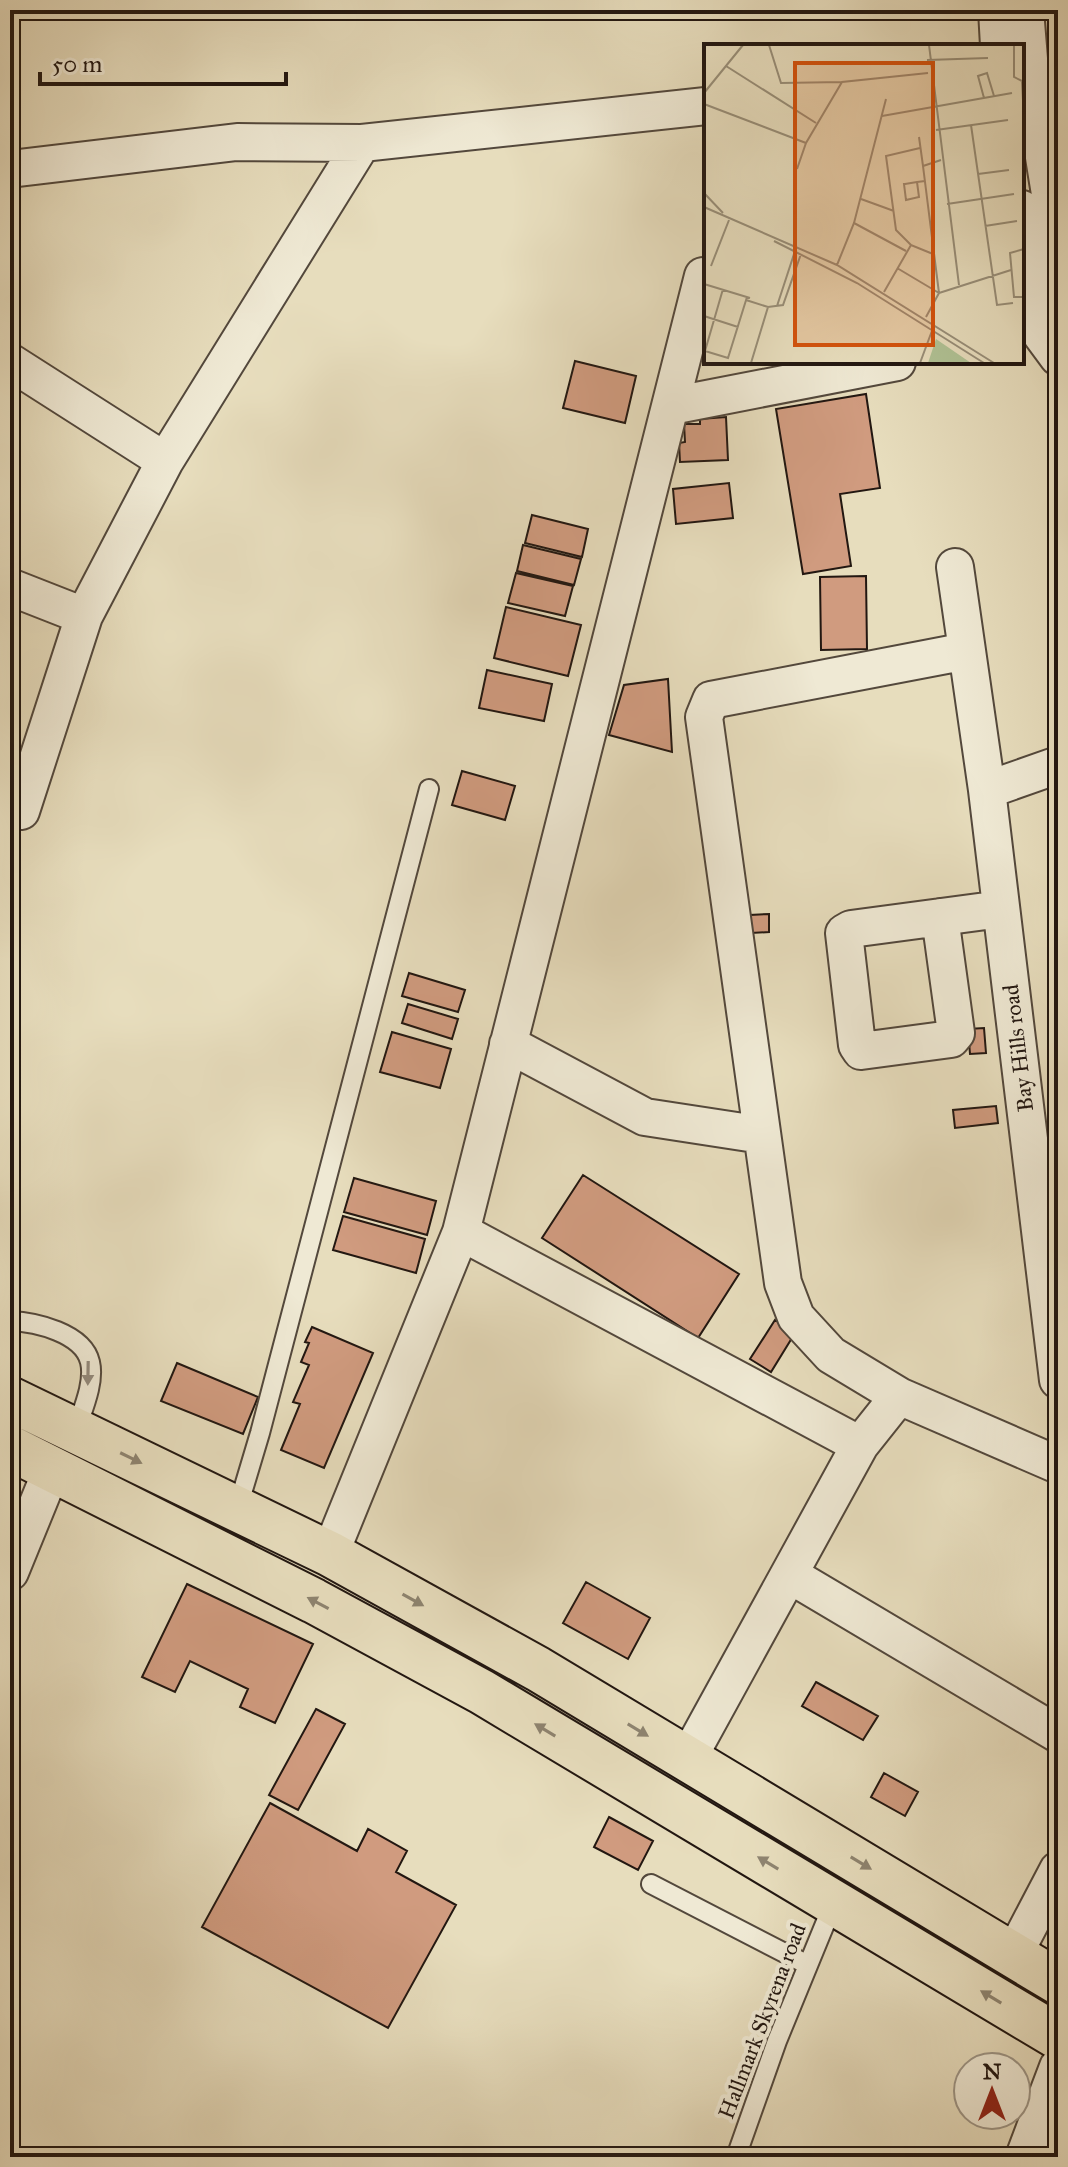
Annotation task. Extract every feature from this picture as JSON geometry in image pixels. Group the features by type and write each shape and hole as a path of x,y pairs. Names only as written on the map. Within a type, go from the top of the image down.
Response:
{"main road":[{"path":"10,1399 330,1554 538,1669 1058,1982"},
{"path":"10,1448 314,1601 482,1692 1058,2037"},
{"path":"150,1518 170,1477"}],"street":[{"path":"997,10 999,44"},
{"path":"1025,10 1026,71 1058,243"},
{"path":"10,169 237,142 362,143 704,106"},
{"path":"21,811 84,616 165,461 362,143"},
{"path":"1024,220 1045,340"},
{"path":"330,1554 461,1232 703,276"},
{"path":"10,362 165,461"},
{"path":"671,406 887,364"},
{"name":"Bay Hills road","path":"955,567 987,790 1058,1380"},
{"path":"10,587 84,616"},
{"path":"967,651 711,700 704,717 783,1283 796,1317 831,1355 899,1396 1058,1465"},
{"path":"987,790 1058,765"},
{"path":"940,917 1001,909"},
{"path":"508,1044 645,1117 762,1135"},
{"path":"461,1232 860,1445"},
{"path":"687,1760 860,1445 899,1396"},
{"path":"10,1572 52,1469"},
{"path":"790,1575 1058,1734"},
{"path":"1014,1954 1058,1870"},
{"path":"1024,2157 1058,2067"}],"lane":[{"path":"237,1510 260,1433 429,789"},
{"path":"10,1321 30,1323 81,1346 90,1363 90,1380 75,1431"},
{"path":"651,1884 808,1965"},
{"name":"Hallmark Skyrena road","path":"736,2157 777,2041 834,1902"}],"building":[{"path":"575,361 636,376 625,423 563,408"},
{"path":"866,394 880,488 840,494 851,566 803,574 776,409"},
{"path":"726,417 728,460 680,462 679,443 685,442 684,424 700,424 700,419"},
{"path":"729,483 733,518 676,524 673,489"},
{"path":"532,515 588,529 582,557 525,543"},
{"path":"523,545 581,559 574,585 517,571"},
{"path":"516,573 573,586 565,616 508,603"},
{"path":"866,576 867,649 821,650 820,577"},
{"path":"506,607 581,625 568,676 494,658"},
{"path":"487,670 552,684 544,721 479,708"},
{"path":"668,679 672,752 609,735 624,685"},
{"path":"462,771 515,786 505,820 452,805"},
{"path":"769,914 769,932 751,933 750,915"},
{"path":"409,973 465,990 458,1012 402,996"},
{"path":"408,1004 458,1019 452,1039 402,1023"},
{"path":"984,1028 986,1053 970,1054 968,1029"},
{"path":"392,1032 451,1049 440,1088 380,1072"},
{"path":"996,1106 998,1123 955,1128 953,1110"},
{"path":"583,1175 739,1274 698,1338 542,1238"},
{"path":"354,1178 436,1201 427,1235 344,1212"},
{"path":"343,1216 425,1239 416,1273 333,1250"},
{"path":"775,1320 795,1333 771,1372 750,1359"},
{"path":"312,1327 373,1353 324,1468 281,1450 300,1404 293,1402 309,1365 301,1362"},
{"path":"177,1363 258,1397 243,1434 161,1401"},
{"path":"586,1582 650,1618 628,1659 563,1623"},
{"path":"187,1584 313,1644 275,1723 240,1707 248,1689 190,1661 175,1692 142,1677"},
{"path":"816,1682 878,1716 863,1740 802,1706"},
{"path":"316,1709 345,1724 298,1810 269,1795"},
{"path":"884,1773 918,1792 905,1816 871,1797"},
{"path":"270,1803 357,1851 368,1829 407,1851 396,1872 456,1905 388,2028 202,1927"},
{"path":"609,1817 653,1841 638,1870 594,1847"}]}
